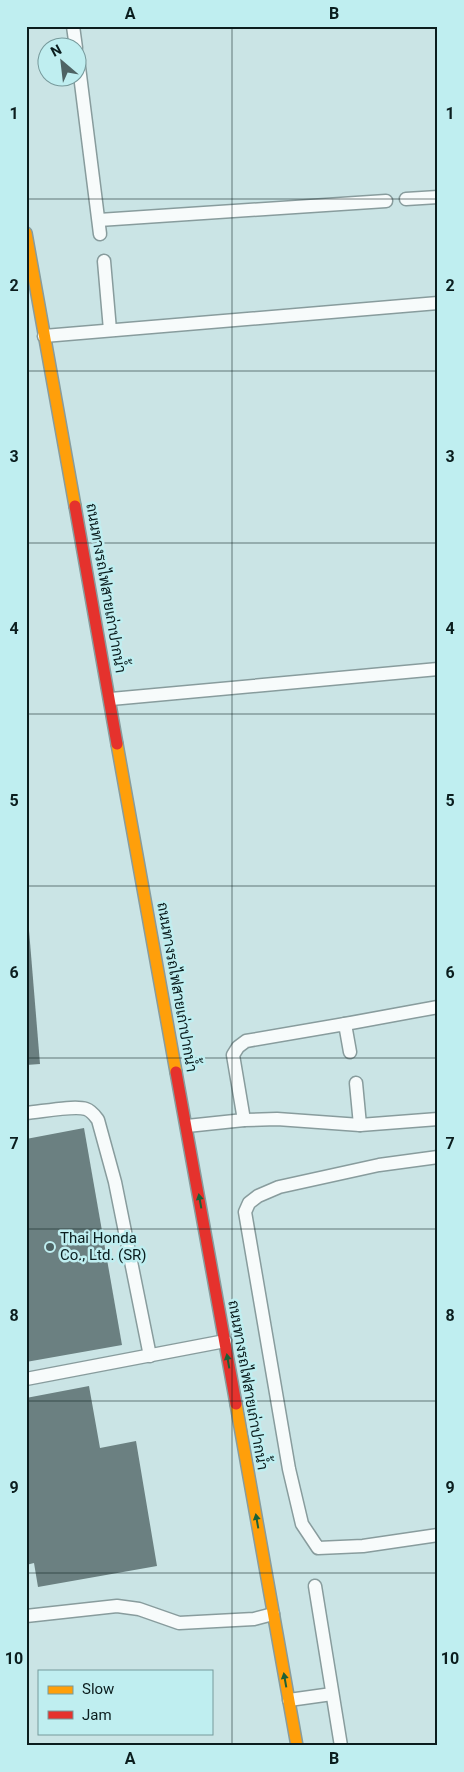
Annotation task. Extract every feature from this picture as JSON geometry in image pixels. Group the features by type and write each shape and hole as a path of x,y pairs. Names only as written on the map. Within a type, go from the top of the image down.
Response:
{"main road":[{"name":"ถนนทางรถไฟสายเก่าปากน้ำ","path":"26,233 187,1126 296,1746"}],"lane":[{"path":"82,88 100,234"},
{"path":"406,199 438,197"},
{"path":"99,220 386,201"},
{"path":"104,261 110,330"},
{"path":"44,336 438,303"},
{"path":"110,699 438,669"},
{"path":"244,1120 233,1055 238,1047 246,1041 438,1007"},
{"path":"345,1024 350,1052"},
{"path":"356,1083 360,1125"},
{"path":"26,1113 76,1108 92,1112 98,1120 115,1182 150,1356"},
{"path":"187,1126 244,1120 277,1119 360,1125 438,1119"},
{"path":"438,1157 379,1165 279,1186 249,1202 245,1212 289,1469 302,1524 307,1534 318,1548 363,1546 438,1535"},
{"path":"26,1379 225,1341"},
{"path":"315,1586 341,1746"},
{"path":"26,1616 118,1606 139,1609 179,1623 254,1619 273,1614"},
{"path":"289,1700 332,1694"}],"building":[{"path":"26,918 28,918 40,1064 26,1065"},
{"path":"84,1128 122,1345 26,1362 26,1139"},
{"path":"89,1386 100,1448 136,1441 157,1566 38,1587 34,1563 26,1565 26,1398"}],"traffic: slow":[{"path":"26,233 75,506"},
{"path":"117,744 176,1072"},
{"path":"236,1404 297,1746"}],"traffic: jam":[{"path":"75,506 117,744"},
{"path":"176,1072 236,1404"}],"place":[{"name":"Thai Honda Co., Ltd. (SR)","path":"50,1247"}]}
